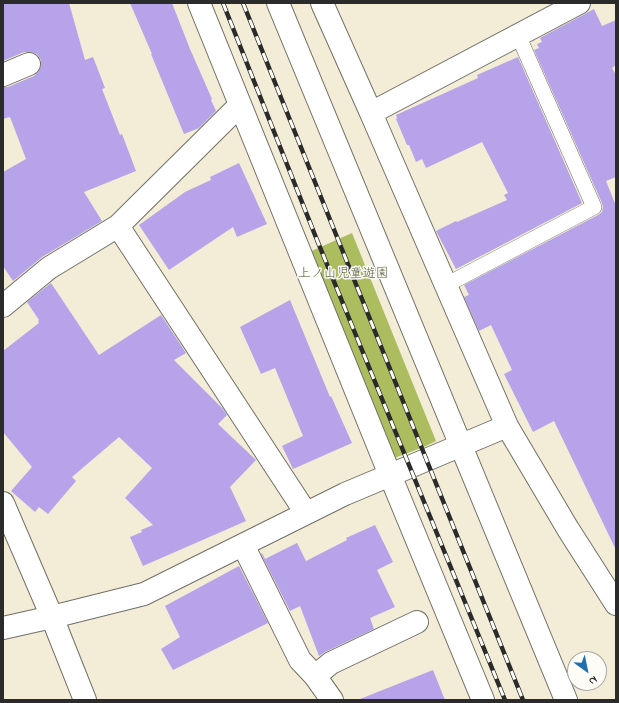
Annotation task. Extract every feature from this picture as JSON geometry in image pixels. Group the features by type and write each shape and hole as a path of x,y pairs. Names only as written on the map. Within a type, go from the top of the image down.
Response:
{"street":[{"path":"198,3 483,700"},
{"path":"278,3 566,700"},
{"path":"322,3 507,426 568,529 616,604"},
{"path":"371,113 579,3"},
{"path":"3,75 29,64"},
{"path":"3,306 49,268 118,226 240,105"},
{"path":"118,226 306,513"},
{"path":"3,628 144,594 345,494 507,426"},
{"path":"3,503 52,617 85,700"},
{"path":"243,545 300,660 315,676 332,700"},
{"path":"315,676 331,663 418,622"}],"lane":[{"path":"446,285 594,207 518,35"}],"green space":[{"name":"上ノ山児童遊園","path":"352,233 436,441 392,459 307,253"}],"building":[{"path":"3,3 69,3 85,60 93,57 105,88 102,89 120,135 122,134 136,171 84,192 102,221 42,257 13,281 3,266 3,172 26,159 10,117 3,119 3,87 8,87 34,76 39,71 41,60 37,54 24,52 3,61"},
{"path":"130,3 172,3 216,111 199,128 184,134"},
{"path":"594,9 602,26 616,20 616,65 612,68 616,75 616,177 606,181 616,206 616,550 554,421 533,432 504,374 512,370 491,325 479,331 464,297 469,295 464,285 602,212 602,203 534,50 539,48 537,44 542,42 540,38"},
{"path":"518,57 582,203 456,269 436,231 507,200 504,195 508,193 482,142 426,168 422,159 416,162 409,145 407,145 396,119 396,115 478,78 477,75"},
{"path":"239,163 267,224 237,237 233,227 169,270 139,225 185,192 211,180 210,177"},
{"path":"51,283 99,355 161,315 186,353 174,360 223,409 227,415 218,424 256,460 230,487 246,521 143,566 130,537 153,525 125,498 152,468 119,437 72,477 76,481 48,514 39,507 35,512 11,491 32,467 3,432 3,351 39,323 39,320 27,302"},
{"path":"290,300 330,397 331,396 352,443 293,469 282,446 303,436 275,368 261,374 240,327"},
{"path":"375,525 393,562 377,570 395,607 370,618 374,629 319,656 300,606 290,611 261,554 262,553 265,559 297,543 306,561 347,540 346,538"},
{"path":"239,566 268,623 173,670 161,649 180,637 165,606"},
{"path":"433,670 445,700 360,700 360,699"}],"railway":[{"path":"223,3 315,235 505,700"},
{"path":"243,3 523,700"}]}
